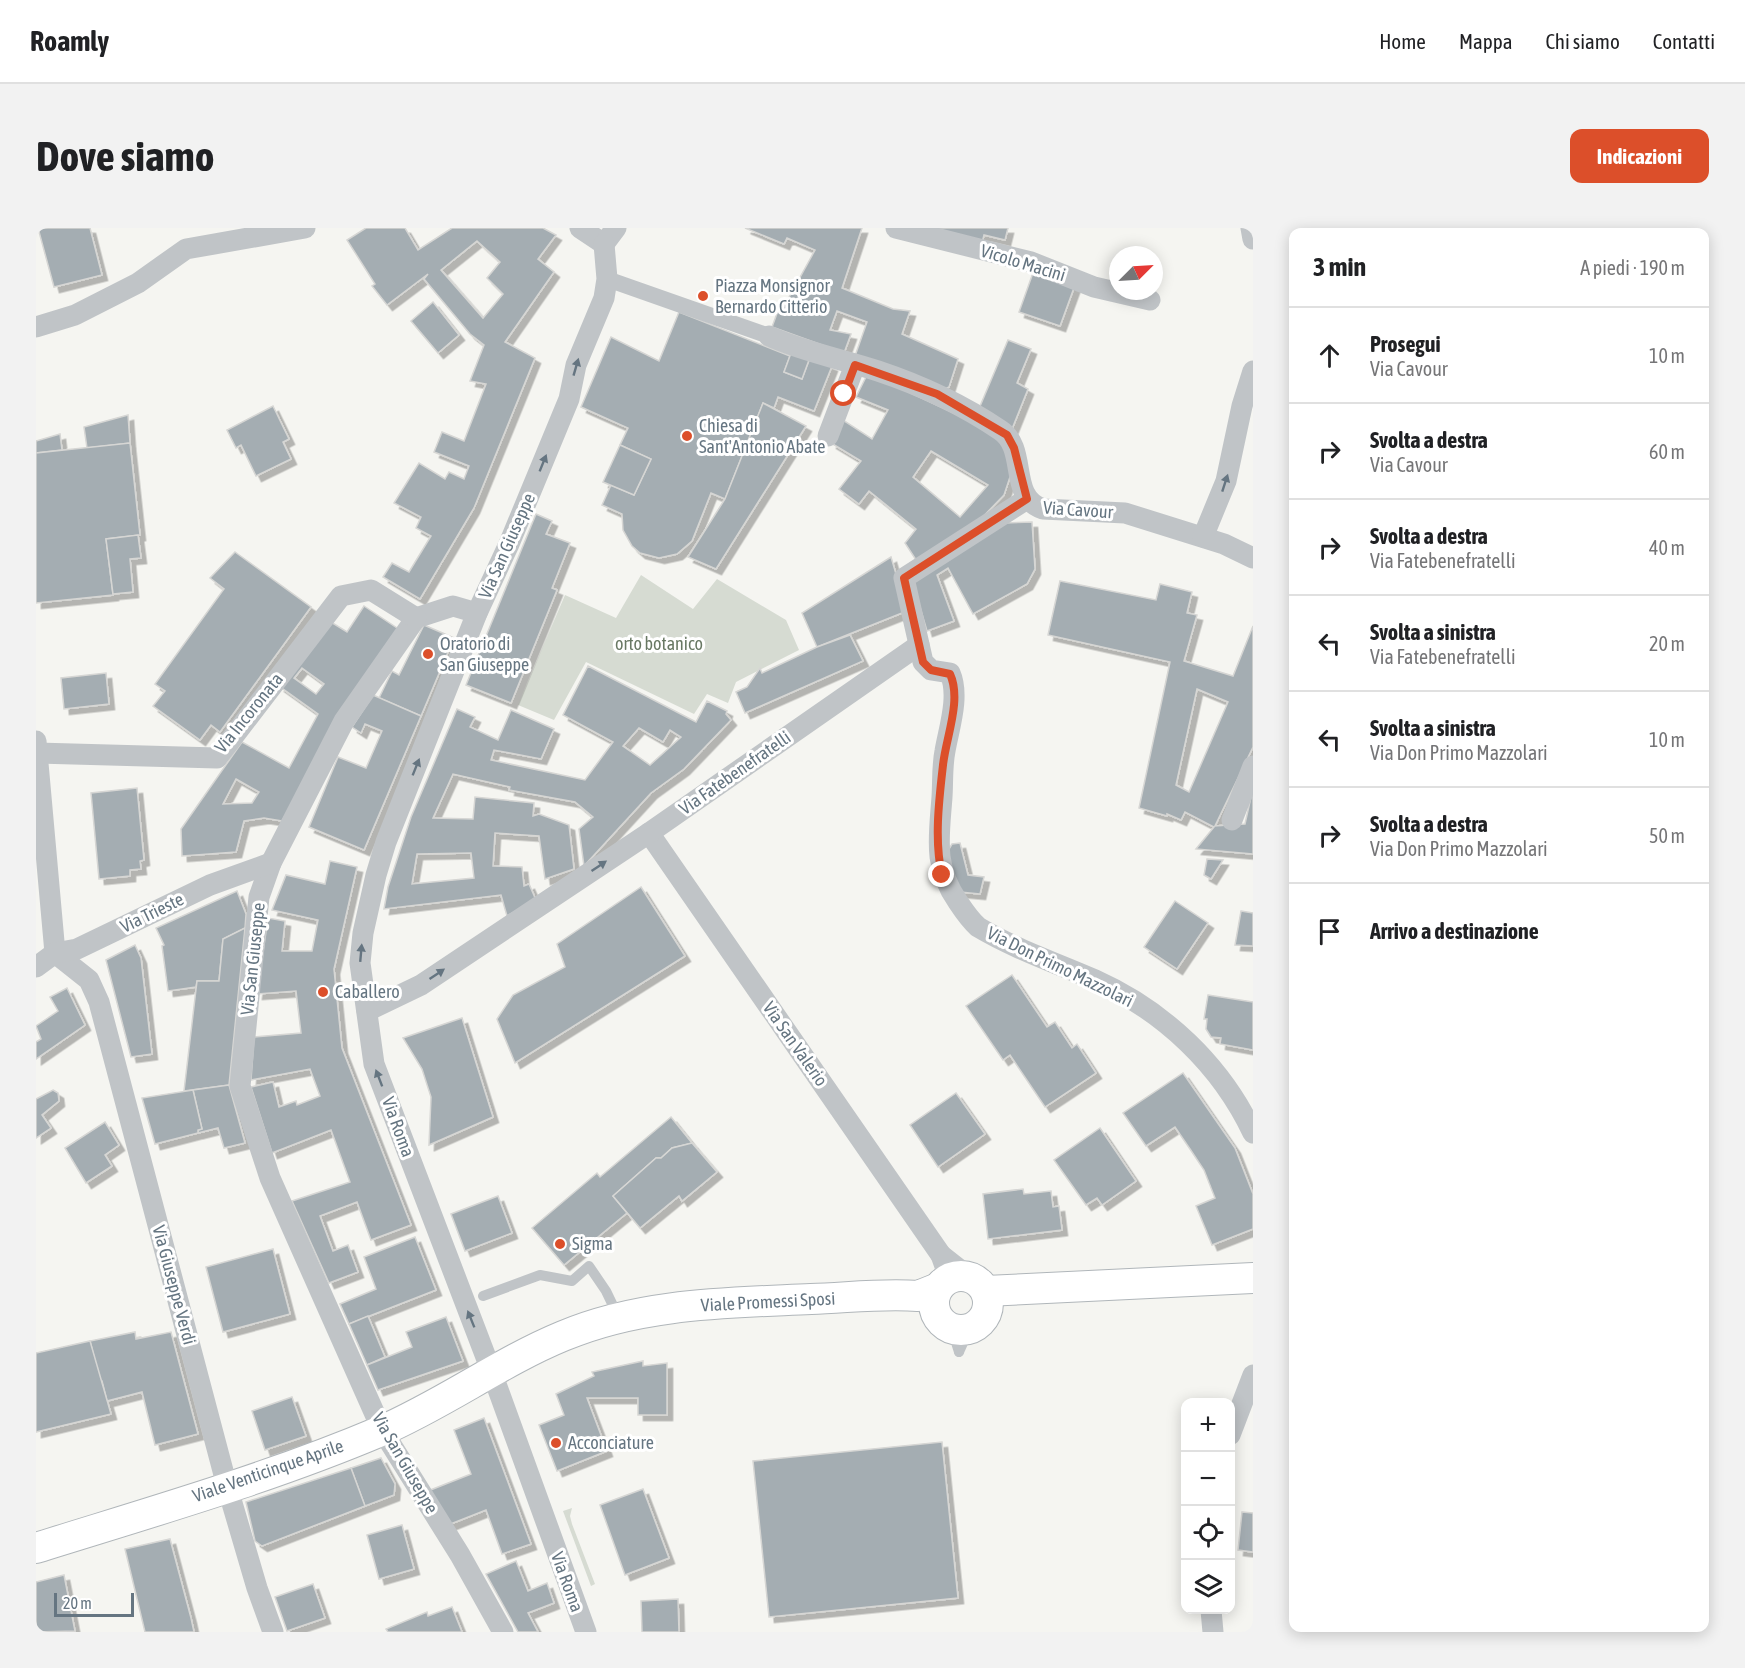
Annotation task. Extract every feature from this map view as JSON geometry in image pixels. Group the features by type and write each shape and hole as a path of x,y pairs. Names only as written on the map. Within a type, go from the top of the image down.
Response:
{"main road":[{"name":"Viale Promessi Sposi","path":"492,1373 512,1359 564,1335 618,1316 703,1305 959,1296 1253,1278"},
{"name":"Viale Venticinque Aprile","path":"36,1548 227,1486 382,1430 492,1373"}],"street":[{"path":"36,327 75,315 138,284 186,249 305,228"},
{"path":"580,228 610,236"},
{"name":"Vicolo Macini","path":"896,228 1031,262 1094,287 1109,290"},
{"path":"1251,228 1253,239"},
{"name":"Via San Giuseppe","path":"503,1632 460,1555 382,1430 270,1178 240,1086 259,897 271,863 344,721 416,618 453,606 477,613 509,544 569,399 576,365 596,322 607,279 610,236"},
{"path":"607,279 769,336"},
{"name":"Via Cavour","path":"769,336 937,394 1007,435 1014,448 1027,499 1043,509 1125,513 1203,537 1253,558"},
{"path":"828,436 855,365"},
{"path":"1203,537 1218,506 1230,468 1242,406 1253,371"},
{"path":"920,645 904,578 1027,499"},
{"name":"Via Incoronata","path":"37,746 217,758 341,596 371,590 416,618"},
{"name":"Via Roma","path":"477,613 376,875 363,933 360,963 374,1064 492,1373 586,1632"},
{"name":"Via Fatebenefratelli","path":"367,1011 421,985 649,833 920,645"},
{"name":"Via Don Primo Mazzolari","path":"920,645 926,667 950,674 952,679 953,703 943,765 938,855 942,875 949,890 978,927 1109,987 1152,1013 1201,1054 1236,1098 1253,1133"},
{"path":"37,746 54,953"},
{"path":"1232,820 1253,766"},
{"name":"Via San Valerio","path":"649,833 959,1296"},
{"name":"Via Trieste","path":"36,967 54,953 77,950 210,885 271,863"},
{"name":"Via Giuseppe Verdi","path":"54,953 89,980 99,1002 227,1486 257,1588 273,1632"},
{"path":"1235,1423 1253,1375"},
{"path":"1211,1614 1213,1632"}],"lane":[{"path":"483,1296 540,1275 572,1281 589,1266 606,1291 618,1316"}],"green space":[{"name":"orto botanico","path":"641,575 693,609 717,579 786,620 799,650 736,682 728,703 707,694 694,714 586,662 554,720 518,705 565,595 616,618"},
{"path":"572,1508 570,1516 572,1524 595,1584 591,1586 563,1511"}],"building":[{"path":"38,228 90,228 102,275 54,287"},
{"path":"366,228 405,228 418,250 452,228 543,228 556,235 538,259 554,272 505,342 535,358 474,508 420,599 383,577 392,563 409,572 431,536 416,528 421,517 394,503 419,463 445,479 449,472 464,479 469,466 434,452 442,432 464,441 486,384 470,381 484,345 470,334 424,279 428,274 387,305 372,286 375,284 347,240","holes":["477,241 500,262 487,278 503,294 483,318 441,270"]},
{"path":"745,228 862,228 842,288 893,309 910,311 902,334 958,359 949,387 943,390 855,356 867,322 837,311 830,330 851,334 844,353 772,327 779,308 782,310 815,250 787,238 784,244"},
{"path":"920,228 1008,228 1005,240 984,235 982,243"},
{"path":"1034,270 1075,285 1060,326 1019,312"},
{"path":"433,302 459,335 438,353 411,321"},
{"name":"Chiesa di Sant'Antonio Abate","path":"679,312 790,356 784,372 802,379 810,358 832,366 814,411 778,397 774,408 763,403 725,499 711,493 692,541 677,554 659,558 640,553 632,546 623,530 622,514 602,505 611,485 634,495 651,459 620,445 628,428 581,407 611,337 659,361"},
{"path":"1008,340 1031,349 1017,383 1028,389 1012,429 978,411"},
{"path":"791,353 809,360 802,379 784,372"},
{"path":"868,373 988,429 1010,452 1011,474 1004,495 973,527 918,563 905,543 916,529 869,491 859,504 839,489 861,461 831,443 843,420 872,439 888,410 856,397","holes":["931,451 988,485 960,517 913,477"]},
{"path":"763,403 806,426 716,569 688,557 725,499"},
{"path":"273,406 289,439 283,442 291,459 256,476 241,445 236,448 227,430"},
{"path":"128,415 130,443 87,448 84,427"},
{"path":"60,434 62,450 36,453 36,441"},
{"path":"130,443 140,535 106,539 113,595 36,603 36,453"},
{"path":"620,445 651,459 634,495 603,482"},
{"path":"536,514 552,521 546,534 570,543 552,588 557,590 511,703 466,685"},
{"path":"1032,522 1035,569 1027,584 973,614 948,568 937,575 954,621 927,631 912,580 1004,523"},
{"path":"138,535 141,558 130,559 133,592 113,594 106,539"},
{"path":"235,552 311,607 220,732 211,725 200,740 153,706 165,691 155,684 224,589 210,578"},
{"path":"891,557 907,611 817,647 802,613"},
{"path":"1060,581 1156,600 1160,584 1192,592 1187,613 1197,615 1184,661 1233,676 1253,626 1253,747 1215,826 1245,824 1253,788 1253,854 1196,849 1214,827 1185,812 1181,820 1167,814 1167,816 1139,808 1170,662 1048,635","holes":["1197,689 1228,702 1189,792 1176,785"]},
{"path":"364,606 400,630 282,821 264,818 244,821 236,852 182,856 181,829 242,742 289,768 318,714 279,686 331,622 347,632","holes":["302,668 324,684 316,694 294,678","236,779 259,792 252,803 223,804"]},
{"name":"Oratorio di San Giuseppe","path":"424,625 454,638 421,716 379,698 392,671 399,675"},
{"path":"850,635 863,661 745,713 736,692 747,687 760,668 762,673 817,647"},
{"path":"588,666 696,722 707,701 727,711 726,714 731,720 684,769 651,793 584,866 579,829 593,817 575,802 509,790 510,787 453,774 433,818 473,819 475,797 534,803 533,816 539,814 569,825 574,869 545,879 539,836 495,833 493,866 522,867 524,886 529,884 536,900 507,916 501,895 384,909 388,887 411,817 457,709 475,717 470,727 498,740 511,710 554,729 541,759 494,750 491,760 585,780 613,742 563,715","holes":["639,728 663,742 670,730 681,737 650,765 623,746","471,853 474,878 412,884 417,854"]},
{"path":"106,673 109,704 64,709 61,678"},
{"path":"373,695 421,716 364,850 309,827 338,757 366,768 382,731 365,724 361,733 352,727"},
{"path":"137,788 144,860 140,861 141,869 130,870 130,876 99,879 91,793"},
{"path":"960,843 968,875 984,877 980,894 960,892 946,854 952,844"},
{"path":"1207,859 1223,860 1211,879 1204,875"},
{"path":"330,861 357,867 334,969 342,1048 411,1225 371,1240 357,1202 320,1216 333,1251 348,1245 358,1272 329,1283 292,1201 350,1182 331,1130 272,1153 251,1087 273,1082 279,1107 296,1101 297,1105 320,1096 310,1069 251,1080 254,1037 301,1033 296,991 257,994 268,918 285,921 282,951 312,951 318,920 272,910 286,875 325,884"},
{"path":"641,887 685,956 515,1063 497,1019 513,995 565,967 557,944"},
{"path":"237,891 246,914 245,928 223,939 219,981 197,981 196,987 168,991 162,946 164,945 156,928"},
{"path":"1175,901 1208,923 1177,969 1144,947"},
{"path":"1241,911 1253,913 1253,946 1235,945"},
{"path":"245,928 229,1085 184,1091 197,981 219,981 223,939"},
{"path":"135,945 141,958 152,1054 131,1057 106,960"},
{"path":"1012,975 1047,1027 1055,1022 1072,1048 1077,1044 1096,1073 1045,1107 1010,1055 1003,1060 966,1006"},
{"path":"67,988 85,1025 36,1059 36,1042 41,1039 36,1026 58,1011 50,997"},
{"path":"1208,995 1253,1002 1253,1050 1220,1044 1221,1038 1211,1037 1206,1029 1207,1019 1204,1019"},
{"path":"462,1018 493,1117 429,1145 431,1097 422,1069 403,1038"},
{"path":"1183,1073 1235,1148 1253,1194 1253,1229 1212,1245 1196,1206 1215,1198 1204,1170 1190,1149 1175,1127 1146,1146 1123,1113"},
{"path":"229,1085 245,1143 224,1148 218,1128 198,1133 198,1130 202,1129 193,1090"},
{"path":"53,1090 58,1093 59,1101 42,1115 51,1128 36,1138 36,1099"},
{"path":"193,1090 202,1129 198,1130 198,1133 155,1144 142,1098"},
{"path":"956,1093 985,1134 938,1167 910,1125"},
{"path":"671,1117 692,1143 672,1148 661,1158 656,1158 613,1196 627,1213 564,1265 532,1228 597,1173 600,1177"},
{"path":"105,1122 119,1145 105,1155 112,1166 86,1183 65,1148"},
{"path":"1100,1128 1136,1181 1102,1205 1097,1198 1086,1205 1054,1160"},
{"path":"692,1143 717,1172 682,1201 679,1196 640,1228 613,1196 656,1158 661,1158 672,1148"},
{"path":"1023,1189 1024,1194 1051,1191 1053,1207 1059,1206 1062,1230 988,1239 983,1194"},
{"path":"498,1196 512,1233 465,1251 451,1214"},
{"path":"415,1237 436,1290 349,1324 340,1304 376,1289 364,1257"},
{"path":"273,1249 290,1314 223,1332 206,1267"},
{"path":"368,1316 385,1357 367,1365 349,1324"},
{"path":"446,1317 463,1361 378,1390 367,1365 412,1347 406,1332"},
{"path":"135,1332 136,1339 171,1332 198,1434 155,1445 142,1392 107,1401 90,1341"},
{"path":"90,1341 111,1414 36,1432 36,1353"},
{"path":"643,1361 643,1366 667,1363 667,1415 638,1415 638,1398 587,1398 607,1451 557,1471 539,1425 564,1415 556,1394 594,1376 592,1372"},
{"path":"292,1397 306,1436 265,1450 252,1411"},
{"path":"484,1418 531,1544 502,1554 486,1510 448,1525 428,1491 471,1474 454,1430"},
{"path":"942,1442 958,1598 769,1617 753,1461"},
{"path":"381,1458 395,1484 394,1495 365,1506 351,1468"},
{"path":"351,1468 365,1506 262,1546 255,1541 246,1502"},
{"path":"643,1489 669,1558 625,1575 600,1505"},
{"path":"1242,1512 1253,1513 1253,1552 1238,1550"},
{"path":"402,1525 414,1569 379,1579 367,1535"},
{"path":"170,1539 194,1632 145,1632 125,1549"},
{"path":"516,1561 528,1591 547,1583 554,1603 528,1613 538,1632 518,1632 486,1574"},
{"path":"64,1575 75,1631 36,1632 36,1582"},
{"path":"313,1584 325,1618 287,1631 275,1597"},
{"path":"678,1599 679,1632 642,1632 641,1601"},
{"path":"452,1607 462,1632 388,1632 386,1629 427,1612 428,1616"}],"place":[{"name":"Piazza Monsignor Bernardo Citterio","path":"703,296"},
{"name":"Chiesa di Sant'Antonio Abate","path":"687,436"},
{"name":"Oratorio di San Giuseppe","path":"428,654"},
{"name":"Caballero","path":"323,992"},
{"name":"Sigma","path":"560,1244"},
{"name":"Acconciature","path":"556,1443"}],"route":[{"path":"844,394 855,365 876,370 937,394 992,424 1007,435 1014,448 1022,488 1027,499 986,523 961,543 904,578 913,608 923,662 931,670 950,674 952,679 953,703 943,765 938,855 942,875"}]}
